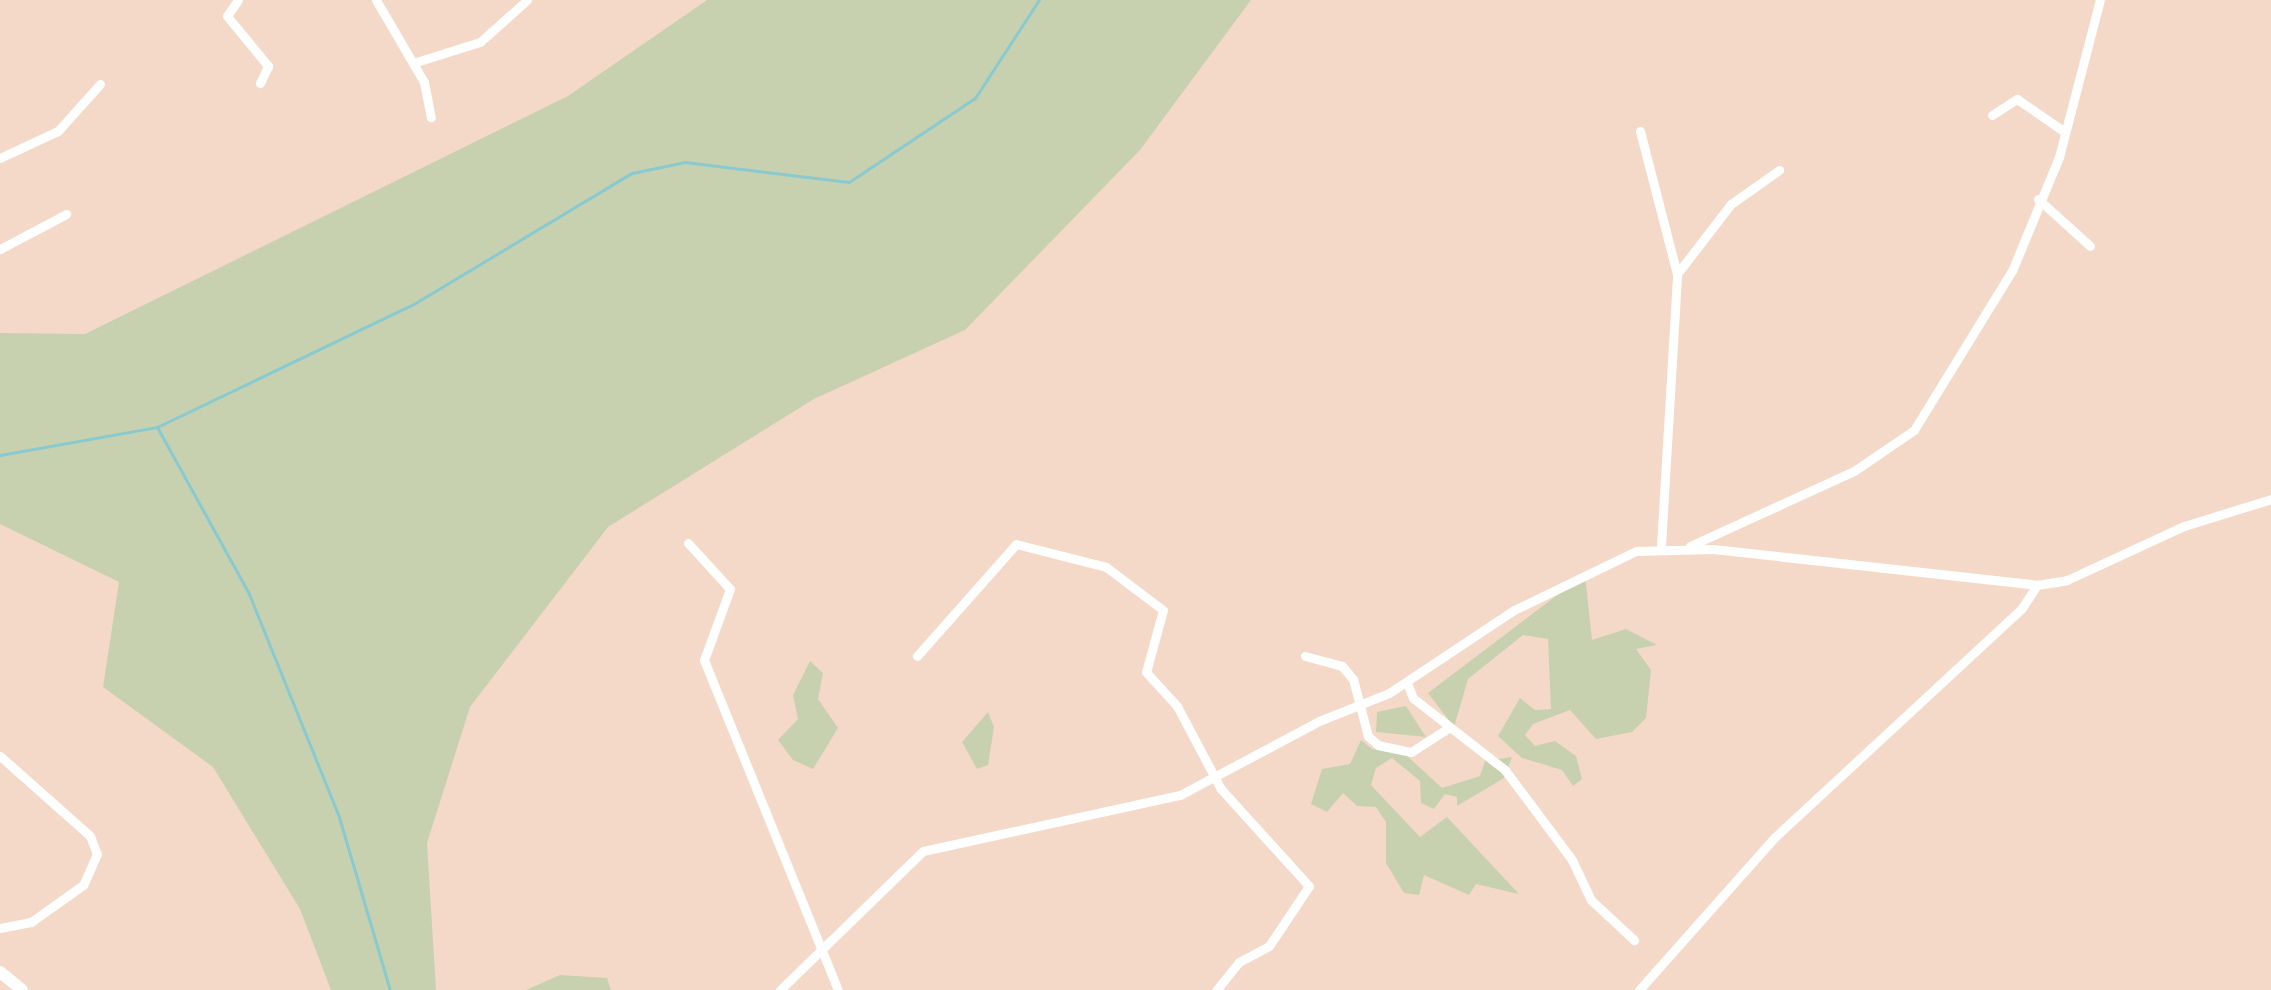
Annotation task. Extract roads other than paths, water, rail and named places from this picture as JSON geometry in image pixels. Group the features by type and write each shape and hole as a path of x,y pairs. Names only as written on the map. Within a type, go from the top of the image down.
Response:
{"main road":[{"path":"0,972 22,990"}],"street":[{"path":"238,0 227,16 268,66 260,83"},
{"path":"376,0 413,63 431,117"},
{"path":"413,63 480,42 527,0"},
{"path":"1687,548 1904,441 1955,373 1979,317 2012,271 2038,199 2059,157 2062,130 2100,0"},
{"path":"0,158 58,131 100,84"},
{"path":"1992,115 2017,99 2062,130"},
{"path":"1640,131 1677,274 1661,546"},
{"path":"1677,274 1731,204 1779,170"},
{"path":"2038,199 2090,246"},
{"path":"0,249 66,214"},
{"path":"780,990 825,952 923,851 999,830 1131,810 1213,776 1407,683 1590,567 1661,546 2037,585 2067,580 2184,526 2271,499"},
{"path":"688,543 730,589 704,660 838,990"},
{"path":"917,656 1016,544 1106,567 1163,610 1163,627 1144,664 1202,746 1213,776 1309,886 1269,946 1239,962 1216,990"},
{"path":"1639,990 1775,837 2022,608 2037,585"},
{"path":"1305,656 1342,666 1363,705 1368,736 1394,751 1429,745 1450,727"},
{"path":"1407,683 1413,698 1505,770 1572,860 1591,900 1634,940"},
{"path":"0,756 90,836 97,854 83,885 31,922 0,928"}],"waterway":[{"path":"0,455 157,427 412,305 632,173 685,162 849,182 975,98 1039,0"},
{"path":"157,427 249,594 339,817 390,990"}]}
